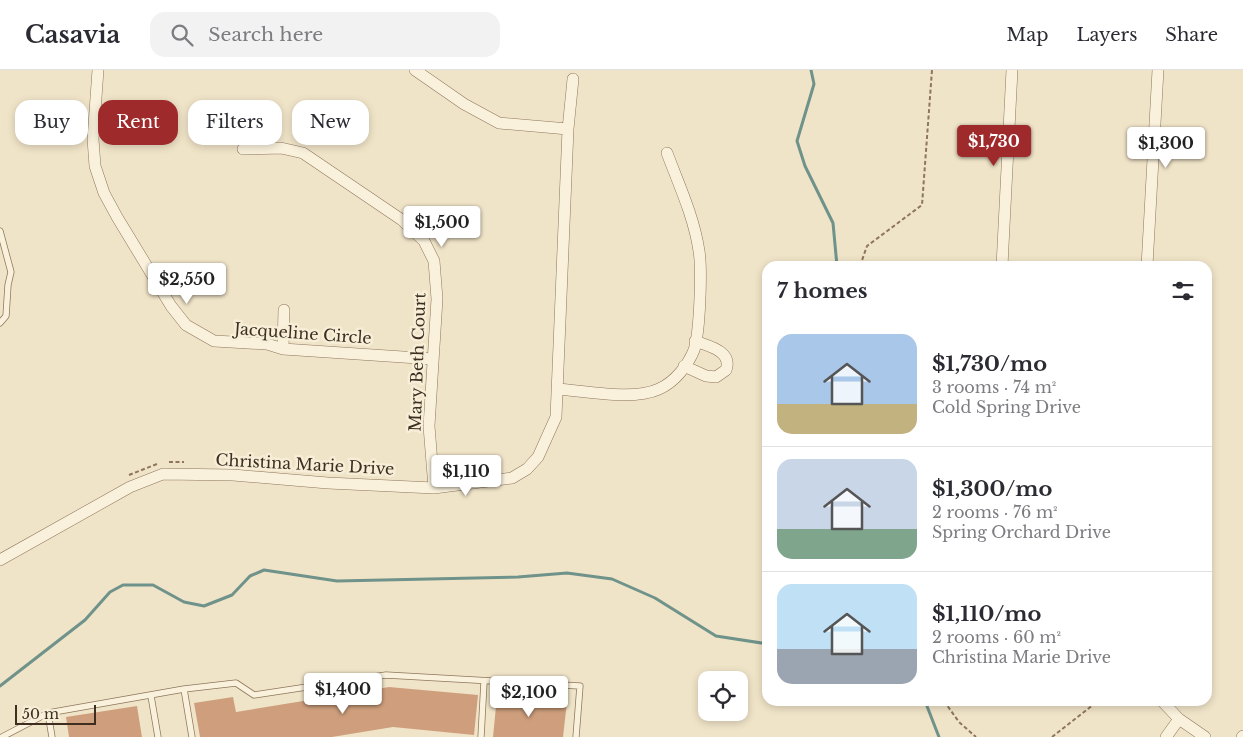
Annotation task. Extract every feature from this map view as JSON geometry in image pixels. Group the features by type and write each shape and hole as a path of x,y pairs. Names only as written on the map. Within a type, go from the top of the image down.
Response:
{"street":[{"name":"Jacqueline Circle","path":"98,70 93,139 95,166 104,193 171,306 186,325 214,341 266,344 284,349 433,359"},
{"path":"415,70 464,104 499,123 568,129"},
{"path":"1002,261 1012,70"},
{"path":"1148,261 1158,70"},
{"name":"Christina Marie Drive","path":"0,560 130,487 163,474 233,475 328,483 434,488 512,478 527,469 538,457 556,417 568,129 573,79"},
{"name":"Mary Beth Court","path":"243,149 281,148 303,153 402,220 424,240 434,261 437,298 429,426 434,488"},
{"path":"557,390 638,395 660,389 679,375 694,349 700,252 691,218 667,153"},
{"path":"284,310 284,349"},
{"path":"684,366 706,376 716,377 726,370 727,359 724,353 695,340"},
{"path":"1167,706 1179,719 1205,737"},
{"path":"1166,737 1179,719"}],"lane":[{"path":"0,230 12,272 8,285 6,316 0,323"},
{"path":"0,289 8,285"},
{"path":"2,737 48,713 184,689 236,683 254,695 386,675 580,686 576,737"},
{"path":"481,737 484,682"},
{"path":"184,689 192,737"},
{"path":"151,696 158,737"},
{"path":"48,713 52,737"}],"path":[{"path":"862,261 867,246 922,205 932,70"},
{"path":"947,706 958,722 976,737"},
{"path":"1052,737 1092,706"}],"building":[{"path":"389,687 478,695 474,735 393,727 332,737 200,737 194,703 233,697 236,712"},
{"path":"497,696 567,702 563,737 493,737"},
{"path":"137,706 142,737 69,737 66,717"}],"waterway":[{"path":"811,70 814,84 797,141 805,166 833,223 837,261"},
{"path":"0,686 85,620 110,592 123,585 153,585 184,602 204,606 232,595 250,576 264,570 337,581 518,577 567,573 612,579 655,598 716,636 762,643"},
{"path":"927,706 939,737"}]}
